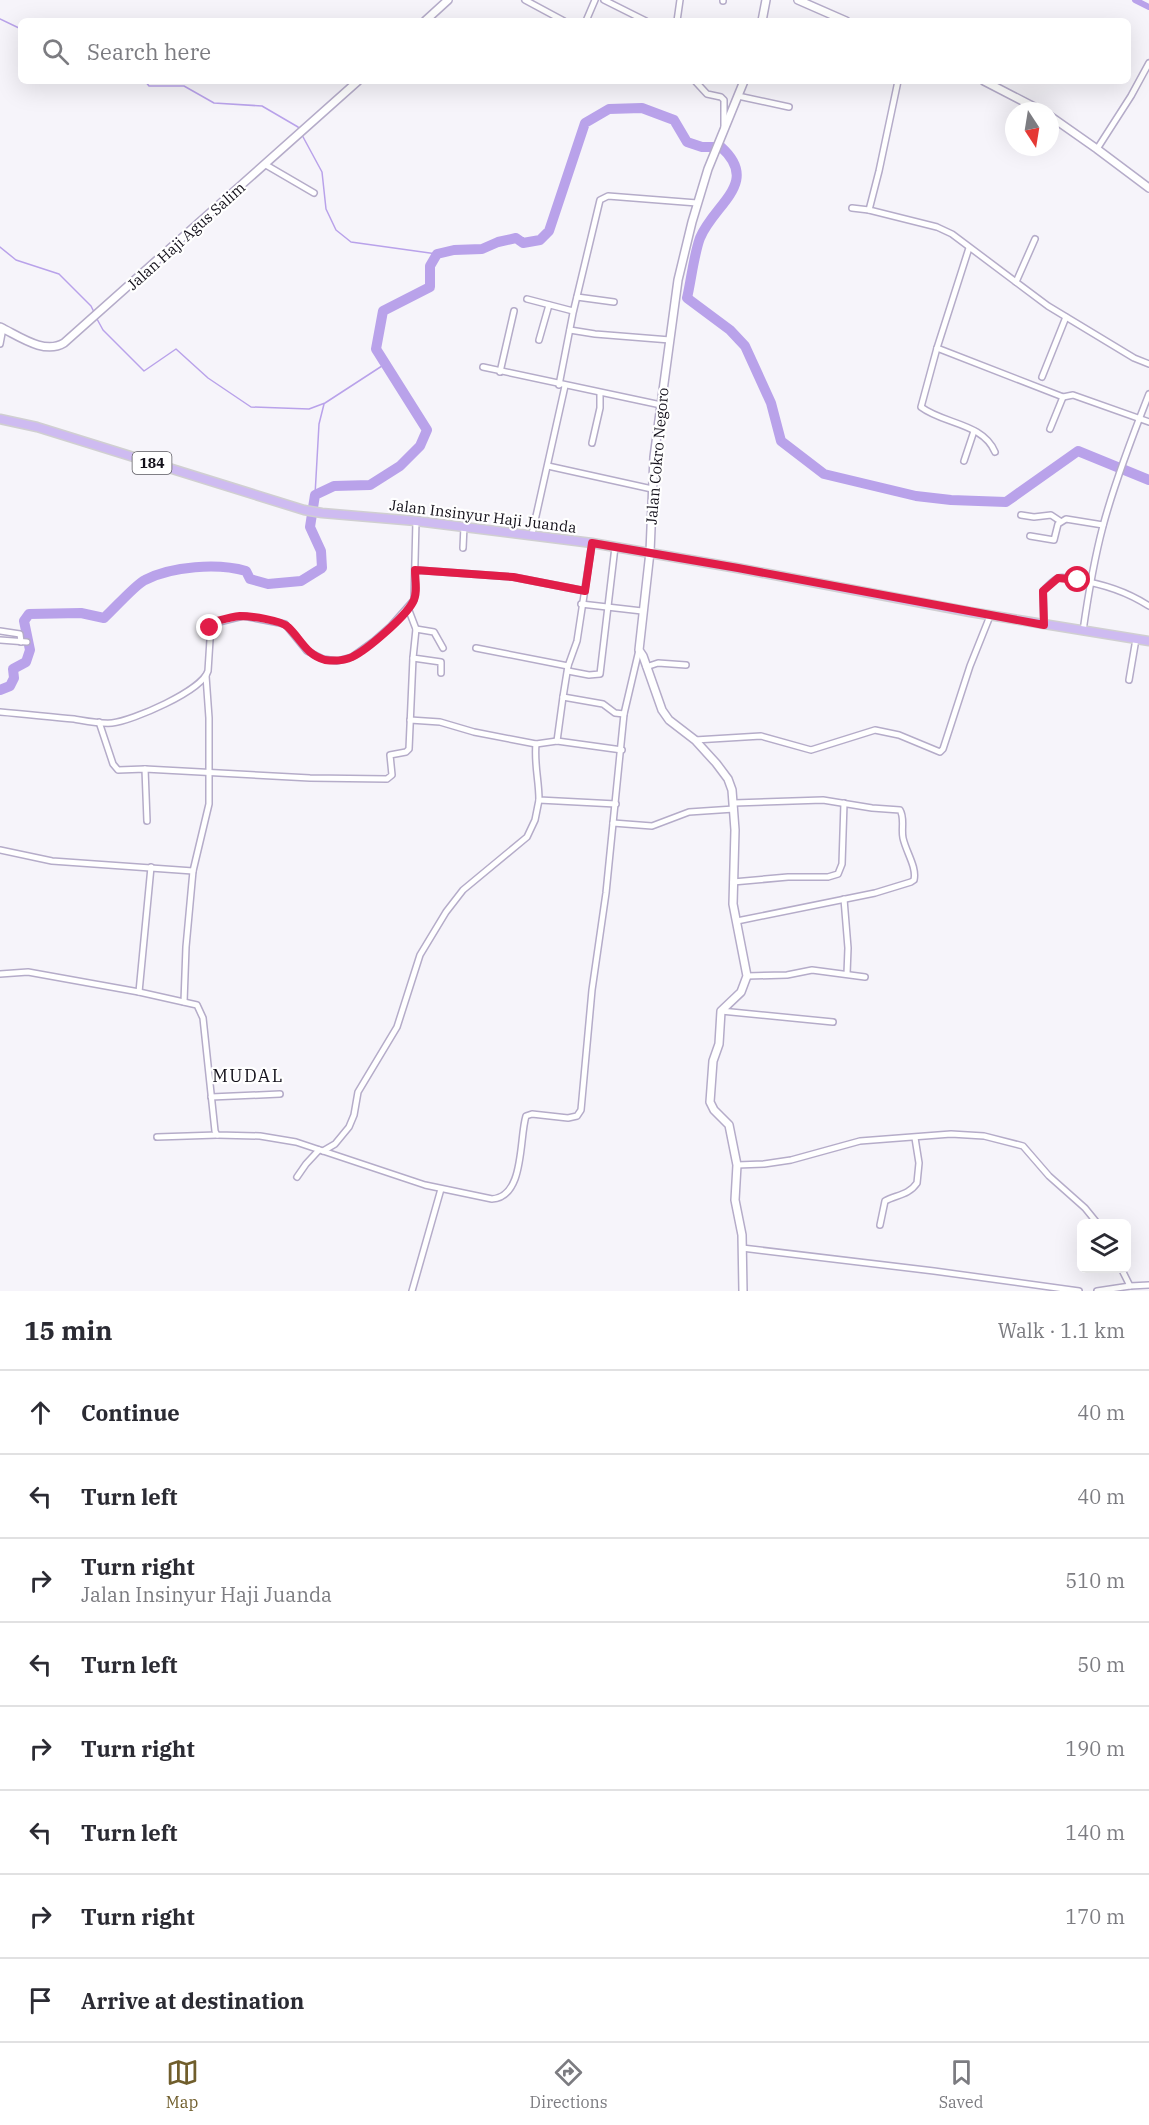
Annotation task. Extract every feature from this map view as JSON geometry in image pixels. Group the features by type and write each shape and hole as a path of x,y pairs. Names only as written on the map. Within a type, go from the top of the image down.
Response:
{"main road":[{"name":"Jalan Insinyur Haji Juanda","path":"0,419 37,427 304,510 464,526 592,543 990,616 1149,641"}],"street":[{"path":"427,18 448,0"},
{"path":"525,0 558,18"},
{"path":"587,18 595,0"},
{"path":"604,0 640,18"},
{"path":"677,18 680,0"},
{"path":"763,18 766,0"},
{"path":"798,0 839,18"},
{"path":"1097,149 1149,63"},
{"name":"Jalan Haji Agus Salim","path":"1,328 31,342 54,347 64,343 355,84"},
{"path":"698,84 707,94 722,98 725,104 724,127"},
{"name":"Jalan Cokro Negoro","path":"743,84 708,168 678,280 652,489 650,552 639,650 662,710 669,720 695,740 728,779 732,790 734,806 733,904 747,976"},
{"path":"869,210 897,84"},
{"path":"990,84 1025,102"},
{"path":"738,96 789,107"},
{"path":"1059,122 1149,188"},
{"path":"266,165 314,193"},
{"path":"532,534 548,466 573,311 602,198 619,196 697,203"},
{"path":"852,208 869,210 945,230 1066,317 1134,358 1149,364"},
{"path":"1017,282 1035,239"},
{"path":"969,248 921,407 974,431 989,442 995,452"},
{"path":"577,297 614,302"},
{"path":"527,299 573,311"},
{"path":"539,340 549,305"},
{"path":"500,372 514,311"},
{"path":"1042,377 1066,317"},
{"path":"0,344 1,328"},
{"path":"570,330 670,339"},
{"path":"938,348 1063,397 1073,395 1149,422"},
{"path":"483,368 661,405"},
{"path":"592,443 600,408 600,393"},
{"path":"1083,631 1103,525 1117,479 1149,394"},
{"path":"1050,429 1063,397"},
{"path":"964,461 974,431"},
{"path":"548,466 652,489"},
{"path":"1021,515 1034,517 1051,514 1060,521"},
{"path":"1060,521 1069,519 1103,525"},
{"path":"184,1002 193,871 208,813 210,772 206,676 211,624 215,621 243,616 280,622 289,628 307,651 323,659 337,661 352,657 391,627 408,608 415,596 416,521"},
{"path":"1030,536 1054,540 1060,521"},
{"path":"463,548 464,526"},
{"path":"557,741 568,668 577,641 592,543"},
{"path":"476,648 568,668 589,675 600,674 615,547"},
{"path":"415,570 513,577 585,591"},
{"path":"1044,625 1043,592 1061,577 1091,581 1133,595 1149,606"},
{"path":"581,604 642,611"},
{"path":"99,722 115,768 121,770 145,769 310,778 389,779 392,775 390,755 406,752 409,749 416,629 408,608"},
{"path":"695,740 761,736 811,750 875,730 899,735 940,752 990,616"},
{"path":"416,629 434,633 443,648"},
{"path":"0,631 20,634 24,642 0,640"},
{"path":"1129,680 1136,639"},
{"path":"157,1137 217,1135 281,1139 441,1189 492,1199 506,1196 519,1164 526,1116 532,1114 568,1118 580,1113 592,990 614,823 624,714 639,650"},
{"path":"413,658 441,662 441,673"},
{"path":"646,667 658,663 686,665"},
{"path":"0,712 99,722 120,721 183,695 206,676"},
{"path":"563,697 603,704 615,713 624,714"},
{"path":"410,720 440,722 482,734 536,744 557,741 622,750"},
{"path":"297,1177 306,1164 321,1150 335,1144 349,1127 354,1115 358,1092 397,1027 416,966 440,922 463,890 527,837 535,820 539,800 539,784 534,761 536,744"},
{"path":"145,769 147,821"},
{"path":"539,800 616,804"},
{"path":"614,823 652,826 689,812 816,800 900,810 903,815 903,836 915,873 914,880 875,893 737,921"},
{"path":"733,882 788,877 828,877 838,874 843,864 844,803"},
{"path":"0,850 47,860 193,871"},
{"path":"139,992 151,867"},
{"path":"844,899 848,948 847,974"},
{"path":"743,1291 741,1228 735,1200 737,1165 729,1125 714,1110 710,1102 713,1061 719,1044 722,1011 741,992 747,976 787,975 812,970 865,977"},
{"path":"0,974 28,972 196,1005 201,1011 214,1131 217,1135"},
{"path":"722,1011 833,1022"},
{"path":"211,1097 280,1094"},
{"path":"737,1165 791,1160 860,1141 960,1134 984,1136 1018,1144 1026,1149 1049,1176 1094,1219"},
{"path":"880,1225 885,1201 906,1194 917,1184 919,1158 915,1138"},
{"path":"412,1291 441,1189"},
{"path":"742,1248 1078,1291"},
{"path":"1123,1273 1130,1286"},
{"path":"1097,1291 1149,1285"}],"waterway":[{"path":"1135,0 1149,7"},
{"path":"0,19 18,28"},
{"path":"147,84 149,86 184,86 214,103 262,106 300,130"},
{"path":"0,690 10,686 14,678 13,669 26,662 30,650 24,621 29,614 81,613 104,618 141,582 156,575 181,569 195,567 235,569 246,571 250,579 268,584 301,581 322,568 321,551 310,527 315,495 334,486 370,485 400,466 420,446 427,430 376,349 383,311 430,287 430,266 437,254 454,250 482,249 516,238 523,243 540,240 549,231 585,123 609,109 642,108 674,120 687,142 702,147 721,147 732,160 737,172 736,183 700,238 687,298 730,330 745,346 771,403 781,441 824,474 916,496 1006,502 1078,451 1149,480"},
{"path":"302,135 322,172 326,209 336,230 351,242 437,254"},
{"path":"0,247 16,260 59,274 91,306 94,312"},
{"path":"97,319 103,330 144,371 176,349 208,378 251,407 309,409 325,403 385,364"},
{"path":"315,495 319,424 324,404"}],"district":[{"name":"MUDAL","path":"248,1075"}],"route":[{"path":"210,628 213,622 237,616 280,622 289,628 307,651 314,656 337,661 345,660 359,653 391,627 410,606 415,596 415,570 513,577 585,591 592,543 1044,625 1043,591 1061,577 1078,580"}]}
